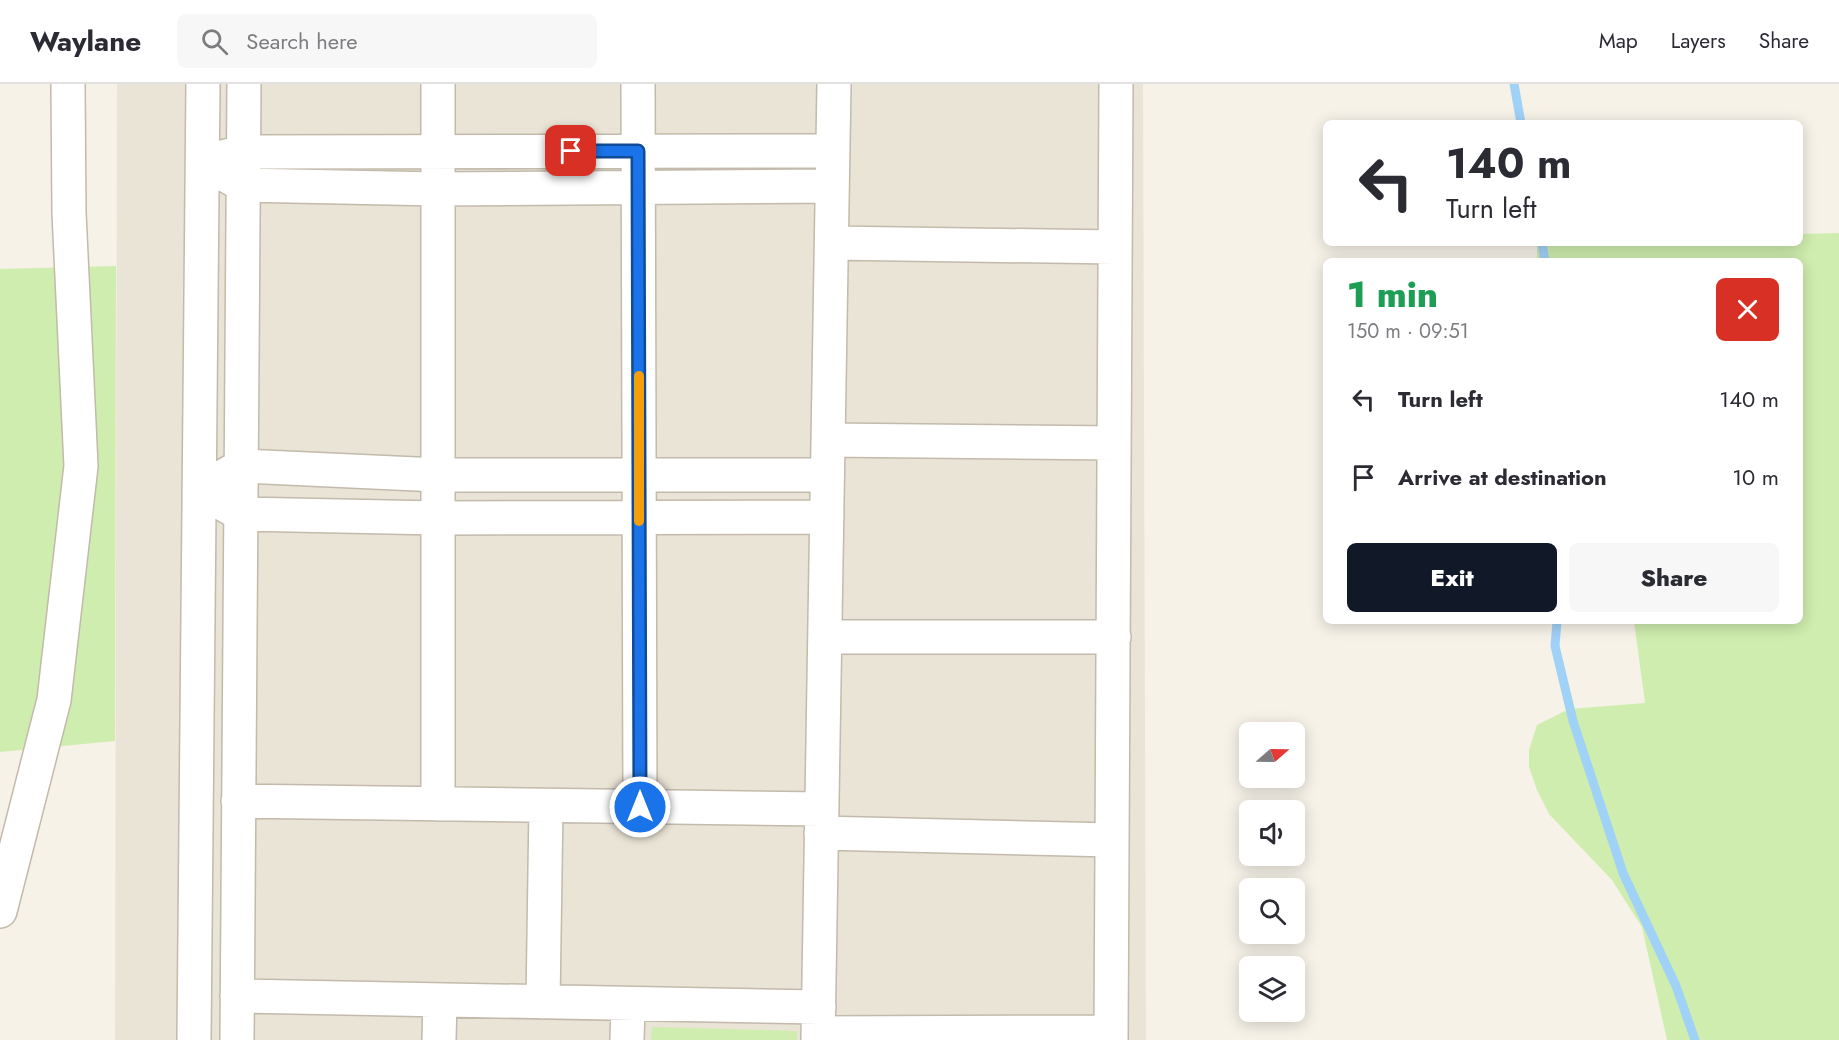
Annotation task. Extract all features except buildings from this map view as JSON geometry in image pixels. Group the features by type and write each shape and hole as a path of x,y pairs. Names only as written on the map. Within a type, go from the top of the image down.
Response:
{"street":[{"path":"0,911 54,700 81,466 69,213 68,84"},
{"path":"194,1040 203,84"},
{"path":"237,1040 244,84"},
{"path":"438,84 438,804"},
{"path":"638,84 640,807"},
{"path":"818,1027 834,84"},
{"path":"237,996 627,1004 818,1027 1111,1036 1116,84"},
{"path":"202,162 243,152 833,151"},
{"path":"202,162 243,185 438,189 832,186"},
{"path":"832,243 1116,247"},
{"path":"828,440 1114,443"},
{"path":"200,490 241,466 438,475 827,475"},
{"path":"200,490 240,514 438,518 827,517"},
{"path":"825,637 1113,636"},
{"path":"238,801 640,807 1112,840"},
{"path":"543,1002 546,806"},
{"path":"439,1040 440,1000"},
{"path":"627,1004 627,1040"}],"shaded area":[{"path":"117,84 1143,84 1146,1040 115,1040"}],"green space":[{"path":"1839,233 1839,1040 1667,1040 1642,927 1612,880 1549,814 1529,767 1529,750 1537,725 1569,709 1645,703 1634,624 1803,624 1803,258 1537,258 1537,246 1803,246 1803,234"},
{"path":"116,266 115,741 0,752 0,269"},
{"path":"652,1027 797,1031 797,1040 651,1040"}],"waterway":[{"path":"1514,84 1520,120"},
{"path":"1542,246 1544,258"},
{"path":"1557,624 1555,646 1573,721 1623,873 1676,986 1695,1040"}],"slow traffic":[{"path":"639,376 639,521"}],"route":[{"path":"571,151 638,151 640,807"}]}
